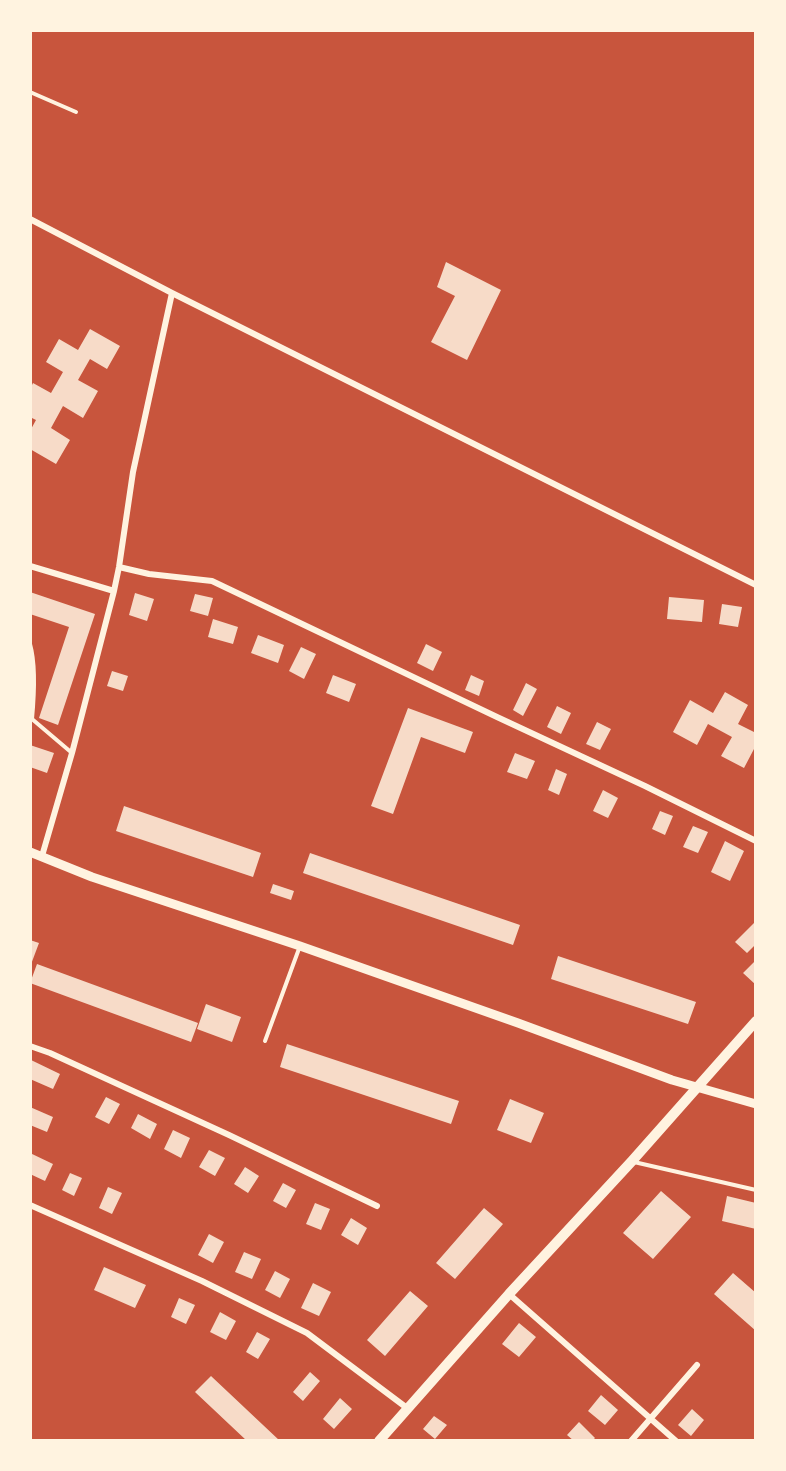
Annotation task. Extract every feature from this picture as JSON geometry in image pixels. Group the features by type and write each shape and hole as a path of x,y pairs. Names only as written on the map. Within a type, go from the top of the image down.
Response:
{"main road":[{"path":"379,1441 756,1021"}],"street":[{"path":"30,219 171,293 756,585"},
{"path":"42,856 72,753 114,591 133,472 171,293"},
{"path":"30,566 114,591"},
{"path":"119,567 149,574 212,581 756,841"},
{"path":"30,852 92,877 300,946 695,1088 756,1104"},
{"path":"30,1046 229,1135 377,1206"},
{"path":"30,1205 202,1281 307,1333 407,1408"},
{"path":"509,1294 676,1441"},
{"path":"632,1441 697,1365"}],"lane":[{"path":"30,92 76,112"},
{"path":"30,644 33,654 32,719 72,753"},
{"path":"266,1041 300,946"},
{"path":"632,1161 756,1190"}],"building":[{"path":"446,262 501,290 467,360 431,342 455,296 437,287"},
{"path":"90,329 120,346 107,369 90,359 78,380 98,391 83,418 63,406 51,428 70,440 56,464 30,449 30,431 36,420 30,417 30,389 33,383 51,393 63,372 46,362 59,339 78,350"},
{"path":"30,592 95,614 58,725 39,718 69,627 30,614"},
{"path":"135,593 154,599 147,621 129,615"},
{"path":"195,594 213,598 208,616 190,611"},
{"path":"669,597 704,600 702,622 667,619"},
{"path":"722,604 742,607 738,627 719,624"},
{"path":"213,619 238,627 233,644 208,637"},
{"path":"258,635 284,645 278,663 251,653"},
{"path":"426,644 442,652 433,671 417,663"},
{"path":"301,647 316,654 304,679 289,671"},
{"path":"112,671 128,676 123,691 107,686"},
{"path":"333,675 356,684 349,702 326,693"},
{"path":"471,675 484,681 479,696 465,690"},
{"path":"526,683 537,689 523,716 513,710"},
{"path":"725,692 748,705 738,724 756,733 756,750 754,749 744,768 721,756 732,737 708,724 697,745 673,732 690,700 713,713"},
{"path":"557,706 571,713 561,734 547,727"},
{"path":"408,708 473,732 465,753 421,737 393,814 371,806"},
{"path":"597,722 611,729 600,750 586,744"},
{"path":"30,745 54,753 47,773 30,767"},
{"path":"515,753 535,761 527,779 507,772"},
{"path":"556,769 567,774 559,795 548,790"},
{"path":"603,790 618,798 608,818 593,811"},
{"path":"124,806 261,853 253,877 116,831"},
{"path":"660,811 673,816 665,835 652,829"},
{"path":"693,826 708,832 698,853 683,847"},
{"path":"725,841 744,851 730,881 711,872"},
{"path":"310,853 520,925 513,945 303,873"},
{"path":"273,884 294,891 291,900 270,893"},
{"path":"756,921 756,944 747,953 735,942"},
{"path":"30,940 39,943 30,967"},
{"path":"558,956 696,1002 688,1024 551,979"},
{"path":"756,962 756,985 743,973"},
{"path":"37,964 198,1023 191,1042 30,983"},
{"path":"206,1004 241,1017 232,1042 197,1029"},
{"path":"287,1044 459,1101 451,1124 280,1067"},
{"path":"31,1060 60,1074 53,1089 30,1079"},
{"path":"106,1097 120,1104 109,1124 95,1117"},
{"path":"510,1099 544,1113 531,1143 497,1130"},
{"path":"30,1107 53,1117 47,1132 30,1125"},
{"path":"138,1114 157,1124 150,1139 131,1128"},
{"path":"173,1130 190,1138 181,1158 164,1149"},
{"path":"209,1150 225,1158 215,1176 199,1167"},
{"path":"30,1153 53,1164 45,1181 30,1174"},
{"path":"245,1167 259,1176 248,1193 234,1184"},
{"path":"70,1173 82,1178 74,1196 62,1190"},
{"path":"283,1183 296,1190 286,1208 273,1201"},
{"path":"108,1187 122,1193 112,1214 99,1208"},
{"path":"661,1191 691,1217 653,1259 623,1233"},
{"path":"727,1196 756,1203 756,1229 722,1221"},
{"path":"315,1203 330,1209 321,1230 306,1224"},
{"path":"484,1208 503,1224 455,1279 436,1263"},
{"path":"351,1218 367,1228 358,1245 341,1235"},
{"path":"209,1234 224,1242 213,1263 198,1255"},
{"path":"244,1252 261,1259 252,1279 235,1272"},
{"path":"104,1267 146,1285 135,1308 94,1290"},
{"path":"275,1271 290,1279 280,1298 265,1290"},
{"path":"733,1273 756,1293 756,1331 714,1294"},
{"path":"313,1283 331,1292 319,1316 301,1308"},
{"path":"410,1291 428,1306 385,1356 367,1340"},
{"path":"179,1298 195,1305 186,1324 171,1317"},
{"path":"220,1312 236,1321 226,1340 210,1332"},
{"path":"519,1323 536,1337 519,1357 502,1344"},
{"path":"257,1332 270,1339 258,1359 246,1352"},
{"path":"310,1372 320,1381 303,1401 293,1392"},
{"path":"211,1376 280,1441 247,1441 195,1392"},
{"path":"601,1395 618,1410 605,1425 588,1411"},
{"path":"340,1398 352,1409 334,1429 323,1419"},
{"path":"692,1409 704,1420 691,1436 678,1425"},
{"path":"434,1416 447,1425 435,1439 423,1429"},
{"path":"579,1422 595,1438 592,1441 574,1441 567,1435"}]}
